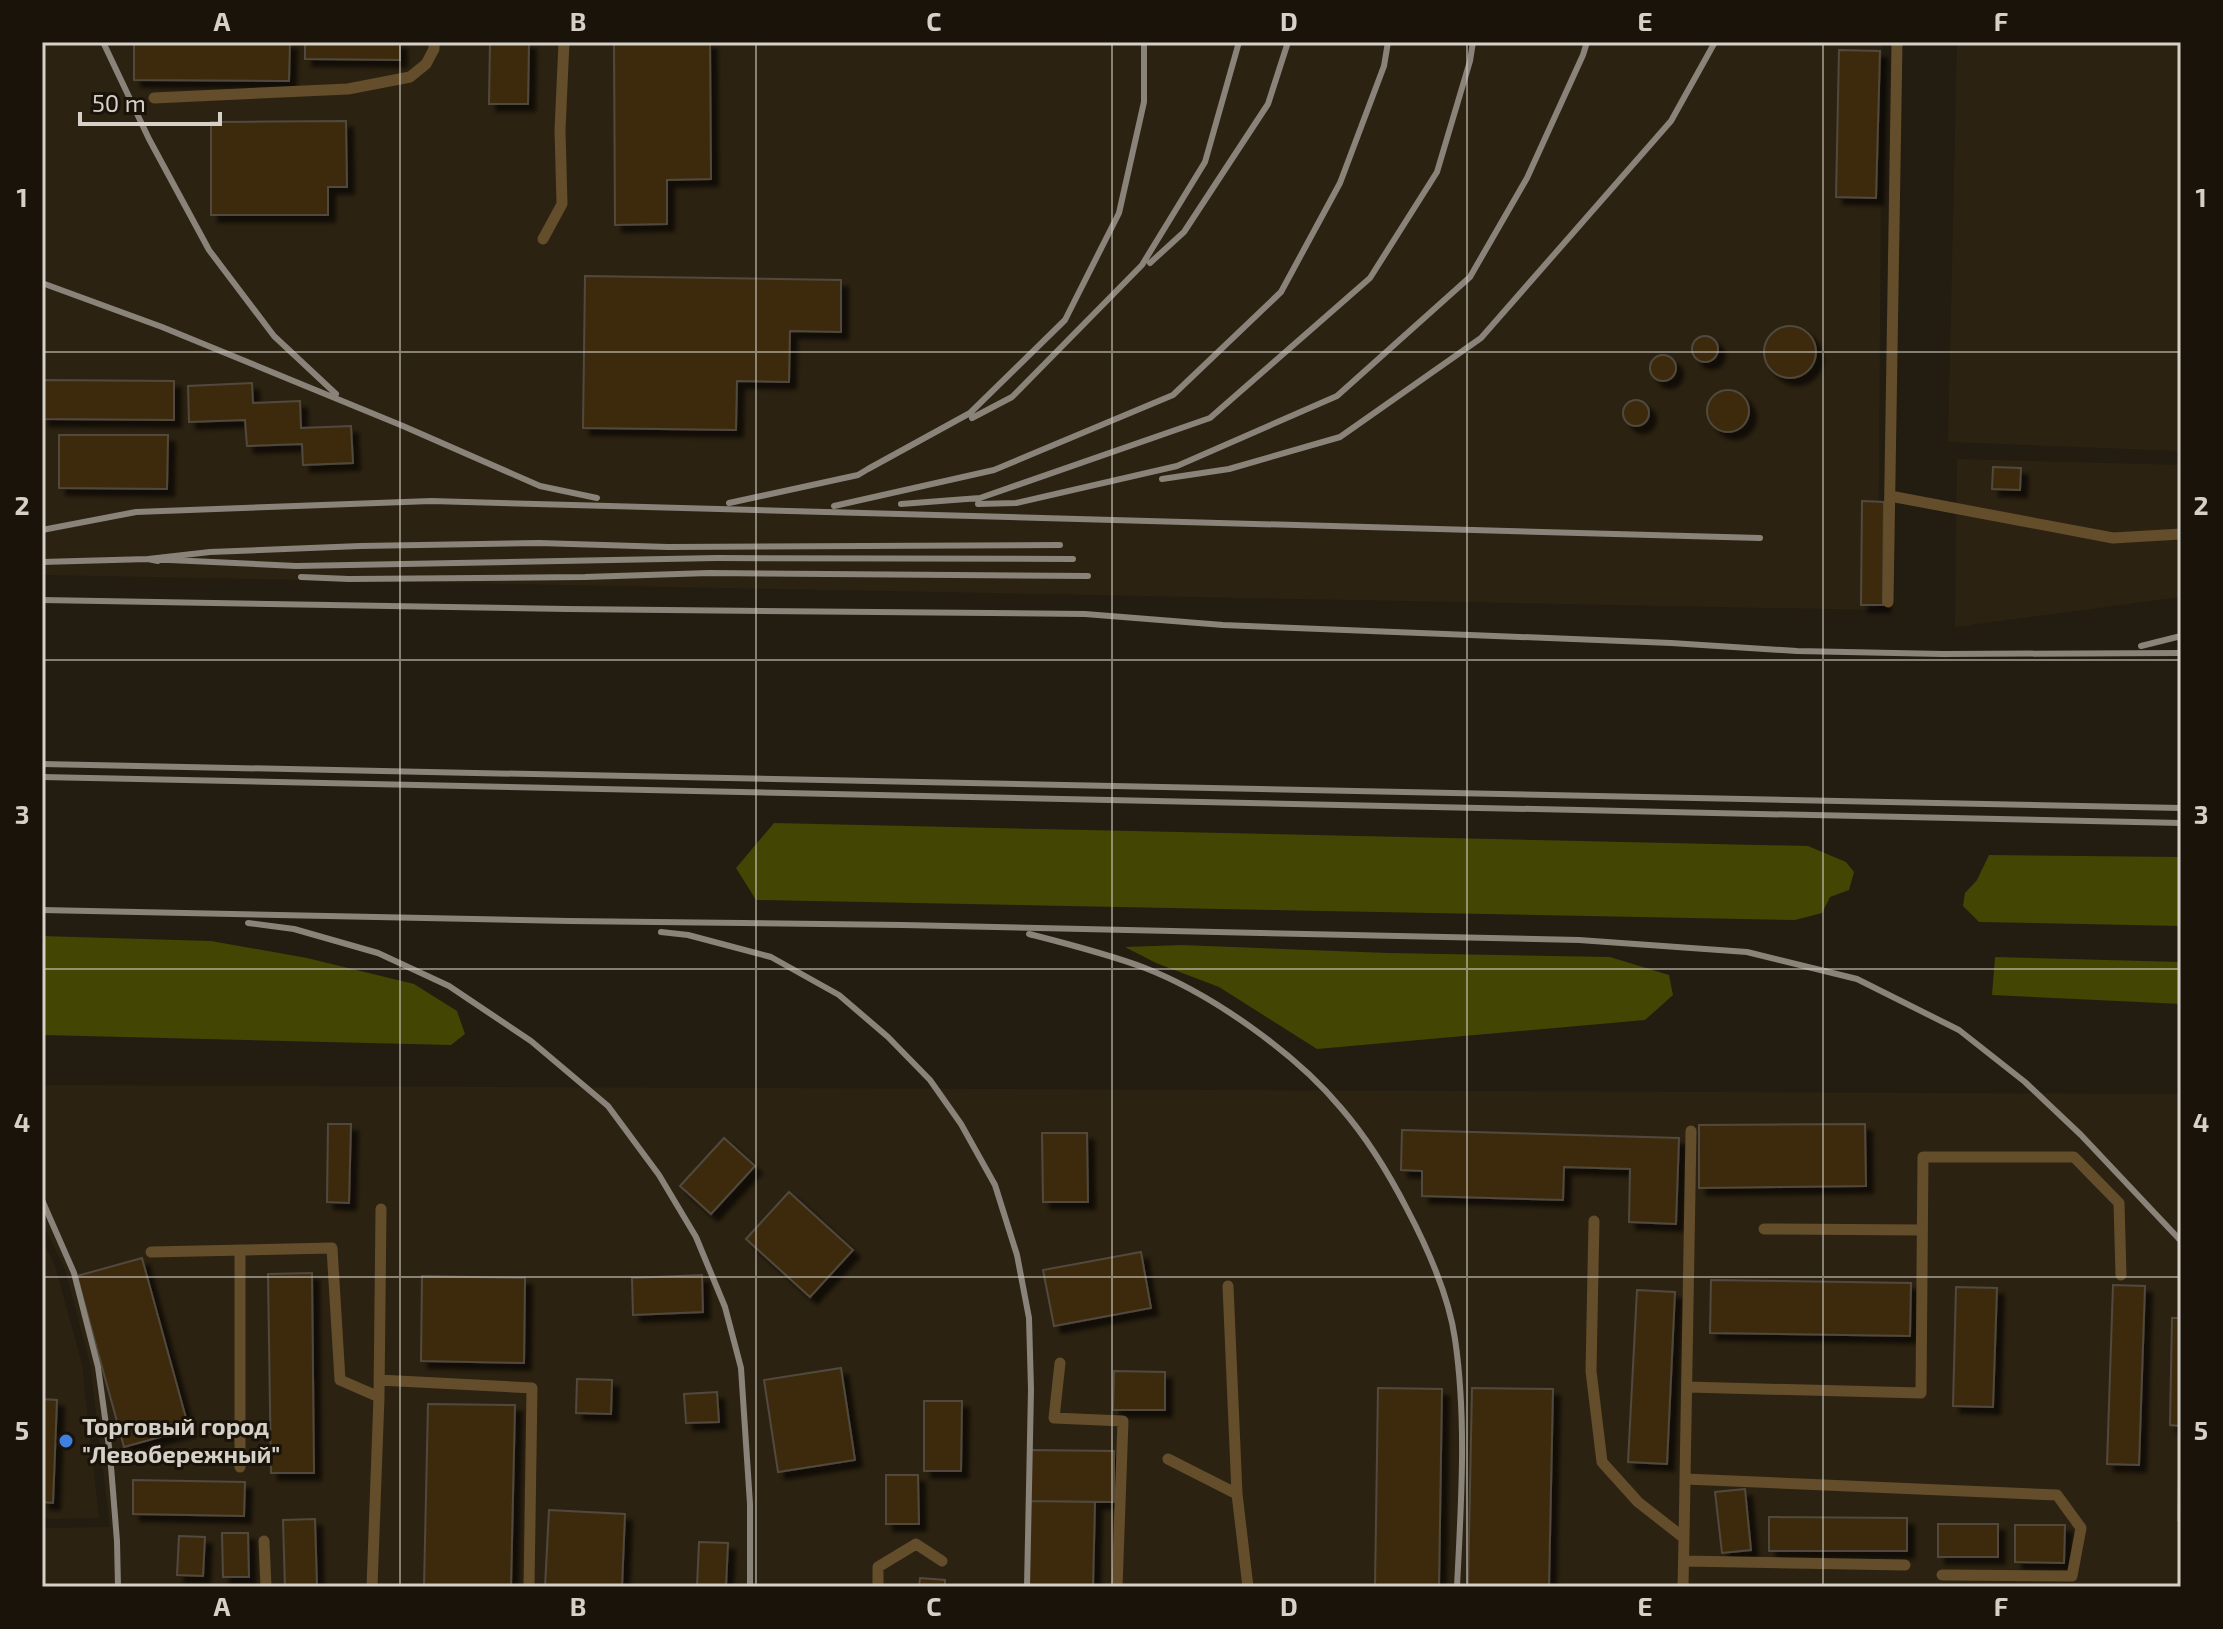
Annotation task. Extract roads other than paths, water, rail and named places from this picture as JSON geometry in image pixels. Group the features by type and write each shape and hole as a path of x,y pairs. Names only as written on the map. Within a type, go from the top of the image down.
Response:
{"lane":[{"path":"154,98 348,89 410,77 426,64 434,42"},
{"path":"543,239 562,204 560,130 564,42"},
{"path":"1888,602 1897,42"},
{"path":"1890,496 2113,538 2181,534"},
{"path":"1683,1587 1691,1131"},
{"path":"1687,1387 1921,1393 1923,1157 2074,1157 2119,1203 2121,1275"},
{"path":"372,1587 379,1397 381,1209"},
{"path":"1594,1221 1591,1371 1602,1462 1638,1502 1684,1538"},
{"path":"1764,1229 1922,1230"},
{"path":"151,1252 332,1248 340,1380 379,1397"},
{"path":"240,1250 240,1467"},
{"path":"1228,1286 1237,1494 1248,1587"},
{"path":"1060,1363 1054,1418 1123,1421 1117,1587"},
{"path":"379,1380 532,1388 529,1587"},
{"path":"1168,1459 1237,1494"},
{"path":"1685,1479 2057,1495 2081,1528 2072,1576 1942,1575"},
{"path":"264,1541 266,1587"},
{"path":"878,1587 878,1567 916,1544 942,1561"},
{"path":"1684,1561 1905,1565"}],"railway":[{"path":"103,42 149,139 209,250 274,336 336,394"},
{"path":"729,503 858,475 970,413 1065,320 1119,213 1144,102 1144,42"},
{"path":"972,418 1012,397 1142,265 1205,162 1239,42"},
{"path":"1150,263 1184,232 1268,104 1288,42"},
{"path":"834,506 994,470 1173,395 1281,292 1340,183 1384,66 1388,42"},
{"path":"901,504 980,498 1210,418 1370,278 1437,172 1473,42"},
{"path":"978,504 1016,503 1177,466 1337,396 1470,277 1527,178 1587,42"},
{"path":"1162,479 1229,469 1340,437 1481,338 1671,121 1715,42"},
{"path":"42,283 162,327 540,486 597,498"},
{"path":"42,530 136,512 431,501 1760,538"},
{"path":"1060,545 668,547 539,543 210,552 148,559 296,566 717,558 1073,559"},
{"path":"42,562 158,561"},
{"path":"301,577 585,577 709,573 1088,576"},
{"path":"42,600 1085,614 1223,625 1797,651 2181,653"},
{"path":"2141,646 2181,636"},
{"path":"42,764 2181,808"},
{"path":"42,777 2181,823"},
{"path":"42,910 1579,940 1747,952 1857,979 1959,1030 2025,1082 2081,1135 2181,1241"},
{"path":"248,923 294,929 378,953 449,986 531,1041 608,1106 659,1175 696,1237 725,1307 741,1368 750,1504 750,1587"},
{"path":"661,932 688,935 771,957 839,995 888,1037 930,1080 961,1124 995,1185 1017,1255 1029,1318 1031,1389 1027,1587"},
{"path":"1029,934 1145,968 1224,1009 1276,1046 1322,1087 1351,1120 1377,1157 1422,1239 1442,1289 1455,1339 1462,1432 1457,1587"},
{"path":"42,1200 74,1273 98,1367 110,1454 118,1587"}],"place":[{"name":"Торговый город \"Левобережный\"","path":"66,1441"}]}
